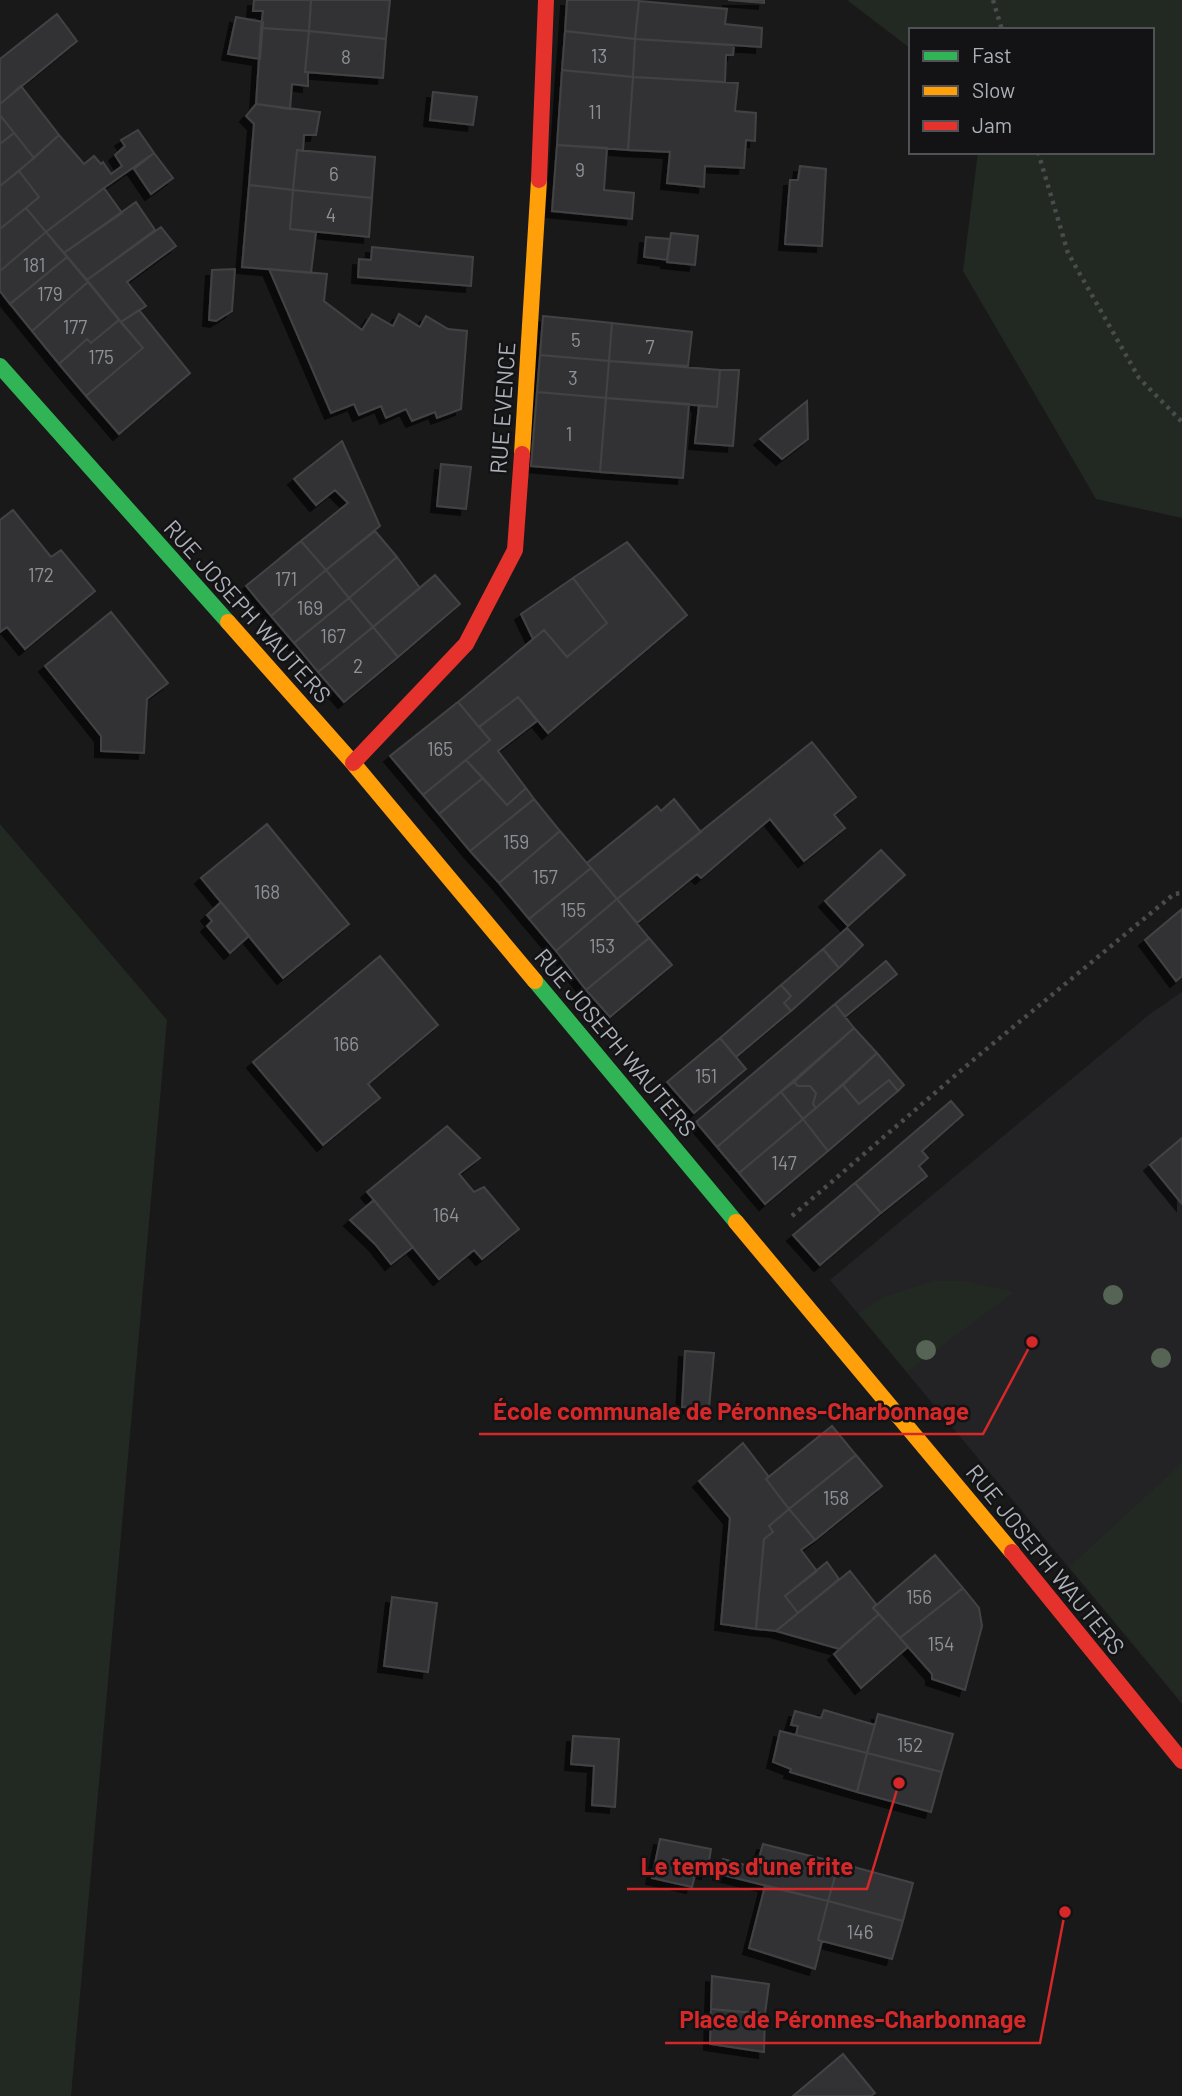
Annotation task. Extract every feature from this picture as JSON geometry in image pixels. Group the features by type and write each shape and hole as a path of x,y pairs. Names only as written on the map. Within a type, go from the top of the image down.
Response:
{"street":[{"name":"RUE EVENCE","path":"353,763 466,644 515,550 537,242 546,0"},
{"name":"RUE JOSEPH WAUTERS","path":"0,366 353,763 1044,1591 1182,1761"}],"path":[{"path":"993,0 1001,28"},
{"path":"1039,154 1068,253 1139,378 1182,422"},
{"path":"757,1247 972,1061 1174,894 1182,893"}],"shaded area":[{"path":"847,0 1182,0 1182,518 1096,499 963,271 978,154 1154,154 1154,28 909,28 909,47"},
{"path":"0,824 167,1020 71,2096 0,2096"},
{"path":"1182,992 1182,1704 830,1280 1151,1013"},
{"path":"934,1281 964,1281 1014,1292 907,1372 858,1313 883,1297"},
{"path":"1182,1463 1182,1695 1178,1698 1069,1567"}],"building":[{"path":"254,0 311,0 309,31 261,28 263,11 253,11"},
{"path":"311,0 390,0 386,39 309,31"},
{"path":"567,0 639,0 635,39 565,31"},
{"path":"728,0 764,0 764,3"},
{"path":"639,1 727,9 725,24 762,28 761,47 635,39"},
{"path":"57,14 77,41 0,104 0,59"},
{"path":"236,17 263,22 260,59 228,54"},
{"path":"261,28 309,31 305,72 308,72 308,86 292,84 290,109 256,104"},
{"path":"309,31 386,39 383,78 305,72"},
{"path":"565,31 635,39 633,77 562,70"},
{"path":"635,39 734,45 733,55 726,55 725,82 633,77"},
{"path":"562,70 633,77 628,150 557,145"},
{"path":"633,77 738,83 735,111 756,113 755,141 746,140 744,168 705,166 704,187 667,183 670,152 628,150"},
{"path":"21,86 59,135 34,158 0,115 0,104"},
{"path":"433,92 477,97 473,125 430,120"},
{"path":"256,104 320,112 316,135 304,135 303,151 297,150 293,190 249,185 254,124 246,116"},
{"path":"0,115 14,133 0,144"},
{"path":"138,130 154,153 46,232 26,208 39,197 19,171 59,135 84,164 94,156 101,164 103,162 111,174 122,166 115,155 125,146 121,140"},
{"path":"14,133 34,158 0,186 0,144"},
{"path":"557,145 607,148 604,190 634,193 632,219 552,211"},
{"path":"297,150 375,157 372,198 293,190"},
{"path":"154,153 173,178 151,194 134,169"},
{"path":"800,166 826,169 822,246 785,244 790,180 798,180"},
{"path":"19,171 39,197 0,229 0,186"},
{"path":"249,185 293,190 290,229 316,232 311,273 242,267"},
{"path":"104,188 122,213 64,253 46,232"},
{"path":"293,190 372,198 369,237 290,229"},
{"path":"136,202 155,230 87,280 64,253"},
{"path":"26,208 46,232 0,271 0,229"},
{"path":"161,227 176,246 127,282 146,306 121,322 87,280"},
{"path":"46,232 67,257 10,304 0,291 0,271"},
{"path":"671,233 698,236 695,265 667,262"},
{"path":"646,237 670,239 667,260 644,257"},
{"path":"372,247 473,257 471,286 358,277 359,259 371,260"},
{"path":"67,257 88,282 32,331 10,304"},
{"path":"235,269 232,311 216,321 209,320 212,270"},
{"path":"269,269 327,274 324,301 362,330 372,314 393,326 399,314 420,327 426,316 448,329 467,331 461,409 437,418 435,412 412,421 406,409 386,418 381,406 359,415 354,404 331,413"},
{"path":"88,282 119,320 91,343 87,339 59,364 32,331"},
{"path":"139,310 190,373 119,434 86,396 143,348 121,322"},
{"path":"543,316 612,323 609,361 540,355"},
{"path":"119,320 143,348 86,396 59,364 87,339 91,343"},
{"path":"612,323 692,332 688,366 609,361"},
{"path":"540,355 609,361 606,398 537,392"},
{"path":"609,361 720,370 717,407 606,398"},
{"path":"720,370 739,370 733,446 695,443 699,405 717,407"},
{"path":"537,392 606,398 600,472 531,466"},
{"path":"606,398 689,404 683,478 600,472"},
{"path":"807,401 808,439 782,459 760,439"},
{"path":"342,441 380,526 326,570 301,541 348,503 335,490 316,505 294,479"},
{"path":"441,464 471,467 466,509 437,506"},
{"path":"13,510 51,557 61,550 95,591 25,649 7,627 0,632 0,520"},
{"path":"375,531 397,557 349,598 326,570"},
{"path":"301,541 326,570 271,616 246,586"},
{"path":"627,542 687,615 548,733 518,697 479,727 458,702 544,630 567,657 607,623 573,578"},
{"path":"397,557 420,588 373,627 349,598"},
{"path":"326,570 349,598 294,643 271,616"},
{"path":"435,575 460,604 398,657 373,627"},
{"path":"573,578 607,623 567,657 544,630 533,639 521,614"},
{"path":"349,598 373,627 318,672 294,643"},
{"path":"111,612 168,683 147,699 144,753 101,751 101,736 45,666"},
{"path":"373,627 398,657 344,702 318,672"},
{"path":"518,697 537,721 498,751 526,788 507,805 466,760 490,740 479,727"},
{"path":"458,702 490,740 423,795 390,756"},
{"path":"812,742 856,797 834,815 845,828 804,861 770,819 701,878 697,874 637,923 617,899"},
{"path":"466,760 483,778 439,814 423,795"},
{"path":"483,778 507,805 526,788 534,799 470,851 439,814"},
{"path":"534,799 560,831 499,883 470,851"},
{"path":"674,799 701,832 617,899 587,863 657,806 661,811"},
{"path":"267,824 349,924 283,978 201,878"},
{"path":"560,831 591,868 529,919 499,883"},
{"path":"881,850 905,875 848,926 825,901"},
{"path":"591,868 617,899 556,951 529,919"},
{"path":"617,899 649,938 586,990 556,951"},
{"path":"221,902 249,936 230,953 207,926 212,921 207,915"},
{"path":"1182,909 1182,976 1176,981 1145,940"},
{"path":"847,928 863,945 839,968 823,949"},
{"path":"649,938 672,965 610,1017 586,990"},
{"path":"823,949 839,968 791,1011 784,1003 791,996 781,985"},
{"path":"380,956 438,1025 368,1084 380,1098 323,1145 253,1062"},
{"path":"886,961 897,974 845,1017 835,1004"},
{"path":"781,985 791,996 784,1003 791,1011 736,1057 720,1038"},
{"path":"835,1004 854,1028 717,1147 696,1122"},
{"path":"854,1028 877,1053 816,1108 813,1104 816,1093 810,1086 798,1086 794,1082"},
{"path":"720,1038 746,1069 694,1113 667,1082"},
{"path":"877,1053 904,1085 898,1091 889,1080 859,1104 843,1085"},
{"path":"889,1080 898,1091 828,1151 803,1119 843,1085 859,1104"},
{"path":"794,1082 798,1086 810,1086 816,1093 813,1104 816,1108 803,1119 781,1092"},
{"path":"781,1092 803,1119 739,1173 717,1147"},
{"path":"951,1101 963,1115 922,1151 928,1158 919,1166 927,1176 881,1213 855,1183"},
{"path":"803,1119 828,1151 765,1204 739,1173"},
{"path":"447,1126 480,1158 459,1174 474,1192 484,1187 519,1229 482,1259 474,1250 439,1279 367,1192"},
{"path":"1182,1138 1182,1204 1150,1165"},
{"path":"855,1183 881,1213 820,1265 793,1235"},
{"path":"374,1200 413,1247 391,1264 350,1220"},
{"path":"685,1351 714,1353 709,1408 682,1407"},
{"path":"832,1426 856,1455 789,1509 766,1479"},
{"path":"743,1443 789,1509 769,1526 773,1532 764,1539 756,1629 721,1624 730,1518 699,1481"},
{"path":"856,1455 882,1486 815,1540 789,1509"},
{"path":"789,1509 815,1540 801,1550 817,1571 785,1596 798,1613 776,1631 756,1629 764,1539 773,1532 769,1526"},
{"path":"935,1555 963,1588 900,1638 873,1608"},
{"path":"827,1562 839,1579 798,1613 785,1596"},
{"path":"850,1571 876,1604 873,1608 879,1614 839,1649 776,1631"},
{"path":"963,1588 979,1608 982,1626 965,1690 932,1679 932,1674 900,1638"},
{"path":"392,1597 437,1603 428,1672 384,1666"},
{"path":"879,1614 908,1647 861,1688 834,1654"},
{"path":"824,1710 875,1725 867,1753 796,1735 798,1726 791,1725 795,1711 821,1718"},
{"path":"878,1714 953,1734 942,1772 867,1753"},
{"path":"780,1731 867,1753 857,1792 790,1772 791,1769 773,1762"},
{"path":"573,1736 619,1739 615,1807 592,1805 594,1766 571,1764"},
{"path":"867,1753 942,1772 931,1812 857,1792"},
{"path":"660,1839 711,1849 707,1873 696,1871 692,1887 652,1878"},
{"path":"763,1844 839,1863 828,1901 719,1874 723,1859 756,1868"},
{"path":"839,1863 913,1883 903,1921 828,1901"},
{"path":"765,1886 828,1901 818,1940 822,1941 815,1969 749,1948"},
{"path":"828,1901 903,1921 892,1959 818,1940"},
{"path":"712,1976 769,1984 765,2014 711,2009"},
{"path":"711,2009 765,2014 764,2052 710,2044"},
{"path":"843,2054 875,2093 871,2096 793,2096"}],"traffic: fast":[{"path":"0,366 228,622"},
{"path":"535,981 736,1222"}],"traffic: slow":[{"path":"522,454 539,180"},
{"path":"228,622 353,763 535,981"},
{"path":"736,1222 1012,1552"}],"traffic: jam":[{"path":"539,180 546,0"},
{"path":"353,763 466,644 515,550 522,454"},
{"path":"1012,1552 1182,1761"}],"place":[{"name":"École communale de Péronnes-Charbonnage","path":"1032,1342"},
{"name":"Le temps d'une frite","path":"899,1783"},
{"name":"Place de Péronnes-Charbonnage","path":"1065,1912"}]}
